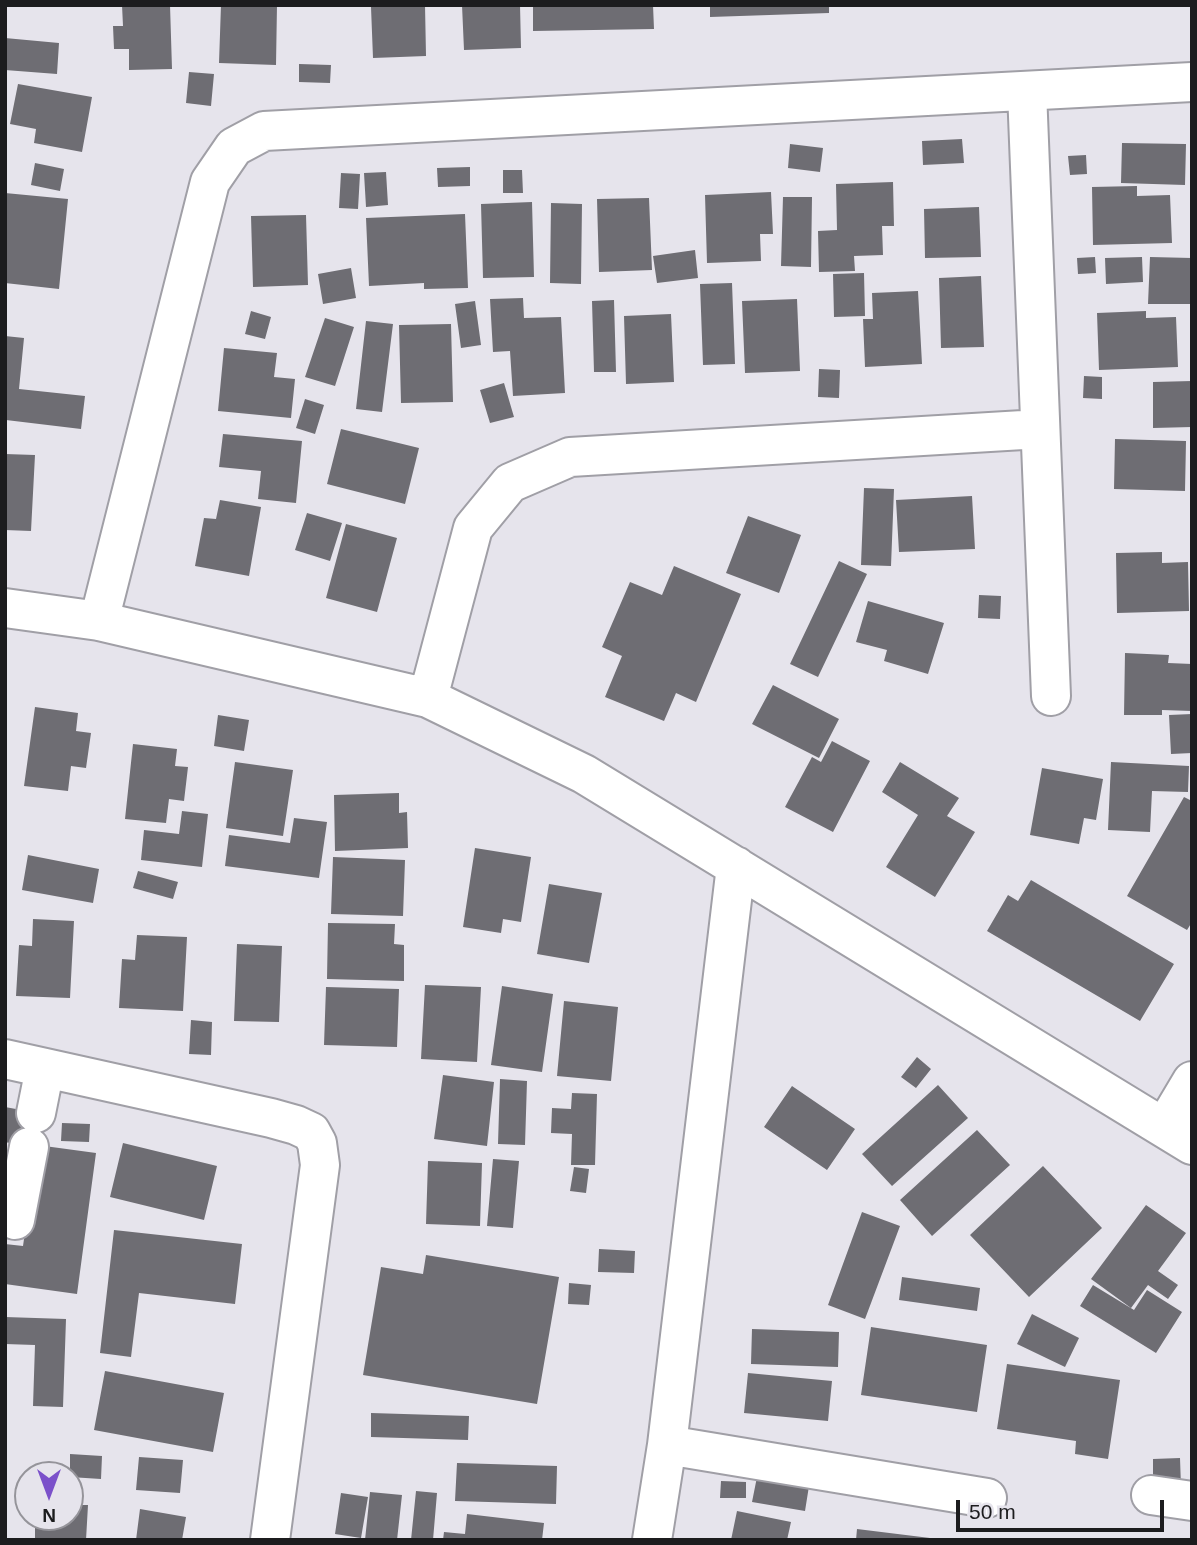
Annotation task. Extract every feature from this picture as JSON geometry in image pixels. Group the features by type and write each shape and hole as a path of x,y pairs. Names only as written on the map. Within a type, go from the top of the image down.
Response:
{"street":[{"path":"99,621 210,182 234,147 264,131 1192,82"},
{"path":"1027,90 1051,696"},
{"path":"428,698 473,528 510,483 570,457 1040,429"},
{"path":"5,608 99,621 428,698 584,774 1178,1137 1192,1081"},
{"path":"652,1540 667,1445 736,866"},
{"path":"5,1059 271,1118 311,1132 317,1143 320,1165 270,1540"},
{"path":"15,1220 45,1068"},
{"path":"667,1445 987,1498"},
{"path":"1151,1495 1192,1501"}],"building":[{"path":"122,5 170,5 172,69 129,70 129,49 114,49 113,26 123,26"},
{"path":"221,5 277,5 276,65 219,63"},
{"path":"425,5 426,56 373,58 371,7"},
{"path":"462,5 520,5 521,48 464,50"},
{"path":"533,5 653,5 654,29 533,31"},
{"path":"710,5 829,5 829,13 710,17"},
{"path":"5,38 59,43 57,74 5,70"},
{"path":"299,64 331,65 330,83 299,82"},
{"path":"189,72 214,74 211,106 186,103"},
{"path":"18,84 92,97 82,152 34,143 36,129 10,124"},
{"path":"962,139 964,163 923,165 922,141"},
{"path":"1122,143 1186,144 1185,185 1121,183"},
{"path":"790,144 823,148 820,172 788,168"},
{"path":"1086,155 1087,174 1070,175 1068,156"},
{"path":"35,163 64,169 60,191 31,185"},
{"path":"470,167 470,186 438,187 437,168"},
{"path":"503,170 522,170 523,193 503,193"},
{"path":"386,172 388,205 366,207 364,173"},
{"path":"341,173 360,174 358,209 339,208"},
{"path":"893,182 894,226 882,226 883,255 854,256 855,271 819,272 818,231 837,230 836,184"},
{"path":"1137,186 1137,196 1170,195 1172,243 1093,245 1092,187"},
{"path":"771,192 773,234 760,234 761,261 707,263 705,195"},
{"path":"5,193 68,199 59,289 5,283"},
{"path":"783,197 812,197 811,267 781,266"},
{"path":"649,198 652,270 599,272 597,199"},
{"path":"532,202 534,277 483,278 481,204"},
{"path":"551,203 582,204 581,284 550,283"},
{"path":"979,207 981,257 925,258 924,209"},
{"path":"465,214 468,288 424,289 424,283 369,286 366,218"},
{"path":"306,215 308,285 253,287 251,216"},
{"path":"695,250 698,278 657,283 653,256"},
{"path":"1095,257 1096,273 1078,274 1077,258"},
{"path":"1142,257 1143,282 1106,284 1105,258"},
{"path":"1150,257 1192,258 1192,304 1148,304"},
{"path":"351,268 356,298 323,304 318,274"},
{"path":"864,273 865,316 834,317 833,274"},
{"path":"981,276 984,347 941,348 939,278"},
{"path":"732,283 735,364 703,365 700,284"},
{"path":"918,291 922,364 865,367 863,319 873,319 872,293"},
{"path":"523,298 524,318 561,317 565,393 513,396 510,351 493,352 490,299"},
{"path":"797,299 800,371 745,373 742,301"},
{"path":"614,300 616,372 594,372 592,301"},
{"path":"475,301 481,345 461,348 455,304"},
{"path":"251,311 271,317 265,339 245,334"},
{"path":"1146,311 1146,318 1176,317 1178,367 1099,370 1097,313"},
{"path":"671,314 674,382 626,384 624,316"},
{"path":"325,318 354,327 335,386 305,377"},
{"path":"366,321 393,324 382,412 356,409"},
{"path":"451,324 453,402 401,403 399,325"},
{"path":"5,336 24,338 19,389 85,396 81,429 6,420"},
{"path":"224,348 277,353 274,377 295,379 291,418 218,411"},
{"path":"819,369 840,370 839,398 818,397"},
{"path":"1084,376 1102,377 1102,399 1083,398"},
{"path":"1192,381 1192,427 1153,428 1153,382"},
{"path":"504,383 514,417 490,423 480,390"},
{"path":"305,399 324,405 315,434 296,428"},
{"path":"341,429 419,448 405,504 327,484"},
{"path":"223,434 302,441 296,503 258,499 261,471 219,467"},
{"path":"1115,439 1186,441 1185,491 1114,489"},
{"path":"5,454 35,455 31,531 5,530"},
{"path":"864,488 894,489 891,566 861,565"},
{"path":"972,496 975,549 899,552 896,500"},
{"path":"220,500 261,507 249,576 195,566 204,518 216,519"},
{"path":"307,513 342,523 330,561 295,550"},
{"path":"748,516 801,535 779,593 726,573"},
{"path":"346,524 397,538 377,612 326,598"},
{"path":"1162,552 1162,563 1188,562 1189,611 1117,613 1116,553"},
{"path":"839,561 867,574 818,677 790,664"},
{"path":"674,566 741,594 696,702 676,693 664,721 605,697 622,656 602,647 630,582 662,595"},
{"path":"979,595 1001,596 1000,619 978,618"},
{"path":"868,601 944,623 928,674 884,661 887,650 856,642"},
{"path":"1125,653 1169,655 1168,663 1192,664 1192,711 1162,710 1162,715 1124,715"},
{"path":"773,685 839,719 819,758 752,724"},
{"path":"35,707 78,713 76,731 91,733 86,768 71,766 68,791 24,786"},
{"path":"1192,714 1192,753 1171,754 1169,715"},
{"path":"218,715 249,720 244,751 214,746"},
{"path":"832,741 870,761 833,832 785,807 812,757 821,762"},
{"path":"133,744 177,749 175,766 188,767 184,801 169,799 166,823 125,819"},
{"path":"235,762 293,770 283,836 226,828"},
{"path":"900,762 959,798 947,816 975,832 935,897 886,867 918,815 882,792"},
{"path":"1111,762 1189,766 1188,792 1152,791 1150,832 1108,830"},
{"path":"1042,768 1103,779 1096,820 1084,818 1079,844 1030,835"},
{"path":"399,793 399,813 407,812 408,848 335,851 334,795"},
{"path":"1184,797 1192,801 1192,922 1187,930 1127,896"},
{"path":"182,811 208,814 202,867 141,860 144,830 179,834"},
{"path":"294,818 327,822 319,878 225,866 229,835 290,843"},
{"path":"475,848 531,857 521,922 503,919 501,933 463,927"},
{"path":"28,855 99,869 93,903 22,890"},
{"path":"333,857 405,860 403,916 331,914"},
{"path":"138,871 178,882 173,899 133,888"},
{"path":"1031,880 1174,964 1140,1021 987,931 1008,895 1018,901"},
{"path":"549,884 602,893 589,963 537,954"},
{"path":"33,919 74,921 70,998 16,996 19,945 32,946"},
{"path":"328,923 395,924 394,944 404,945 404,981 327,979"},
{"path":"137,935 187,937 183,1011 119,1008 122,959 135,960"},
{"path":"237,944 282,946 279,1022 234,1021"},
{"path":"425,985 481,987 477,1062 421,1059"},
{"path":"502,986 553,994 542,1072 491,1065"},
{"path":"326,987 399,989 397,1047 324,1045"},
{"path":"564,1001 618,1007 611,1081 557,1076"},
{"path":"191,1020 212,1022 211,1055 189,1054"},
{"path":"917,1057 931,1069 916,1088 901,1077"},
{"path":"443,1075 494,1082 487,1146 434,1139"},
{"path":"500,1079 527,1081 525,1145 498,1144"},
{"path":"938,1085 968,1118 892,1186 862,1154"},
{"path":"792,1086 855,1129 827,1170 764,1127"},
{"path":"572,1093 597,1094 595,1165 571,1165 572,1134 551,1133 552,1108 571,1109"},
{"path":"5,1107 43,1114 37,1145 96,1153 77,1294 5,1284 5,1244 23,1246 37,1149 5,1142"},
{"path":"62,1123 90,1124 89,1142 61,1141"},
{"path":"977,1130 1010,1165 932,1236 900,1200"},
{"path":"123,1143 217,1166 204,1220 110,1197"},
{"path":"493,1159 519,1161 513,1228 487,1226"},
{"path":"428,1161 482,1163 480,1226 426,1224"},
{"path":"1043,1166 1102,1228 1029,1297 970,1235"},
{"path":"574,1167 589,1169 586,1193 570,1191"},
{"path":"1146,1205 1186,1233 1158,1271 1178,1285 1168,1299 1148,1285 1131,1308 1091,1279"},
{"path":"862,1212 900,1226 865,1319 828,1305"},
{"path":"114,1230 242,1244 235,1304 139,1293 131,1357 100,1353"},
{"path":"599,1249 635,1251 634,1273 598,1272"},
{"path":"426,1255 559,1277 537,1404 363,1375 381,1267 423,1274"},
{"path":"902,1277 980,1288 977,1311 899,1300"},
{"path":"569,1283 591,1285 589,1305 568,1304"},
{"path":"1093,1285 1134,1310 1147,1290 1182,1312 1156,1353 1080,1306"},
{"path":"1032,1314 1079,1338 1065,1367 1017,1344"},
{"path":"5,1317 66,1319 63,1407 33,1406 35,1345 5,1344"},
{"path":"871,1327 987,1345 977,1412 861,1395"},
{"path":"752,1329 839,1332 838,1367 751,1364"},
{"path":"1007,1364 1120,1380 1108,1459 1075,1454 1076,1441 997,1429"},
{"path":"105,1371 224,1393 213,1452 94,1430"},
{"path":"748,1373 832,1381 828,1421 744,1413"},
{"path":"371,1413 469,1416 468,1440 371,1437"},
{"path":"70,1454 102,1456 101,1479 84,1478 84,1461 70,1461"},
{"path":"139,1457 183,1460 180,1493 136,1490"},
{"path":"1180,1458 1181,1487 1153,1488 1153,1459"},
{"path":"457,1463 557,1466 556,1504 455,1501"},
{"path":"757,1477 809,1486 805,1511 752,1502"},
{"path":"721,1481 746,1482 746,1498 720,1498"},
{"path":"416,1491 437,1493 433,1540 411,1540"},
{"path":"370,1492 402,1495 397,1540 365,1540"},
{"path":"341,1493 368,1497 361,1538 335,1534"},
{"path":"84,1505 88,1505 86,1540 35,1540 35,1531 84,1531"},
{"path":"140,1509 186,1517 182,1540 136,1540"},
{"path":"737,1511 791,1522 787,1540 731,1540"},
{"path":"467,1514 544,1523 542,1540 443,1540 444,1532 465,1534"},
{"path":"857,1529 930,1538 930,1540 856,1540"}]}
